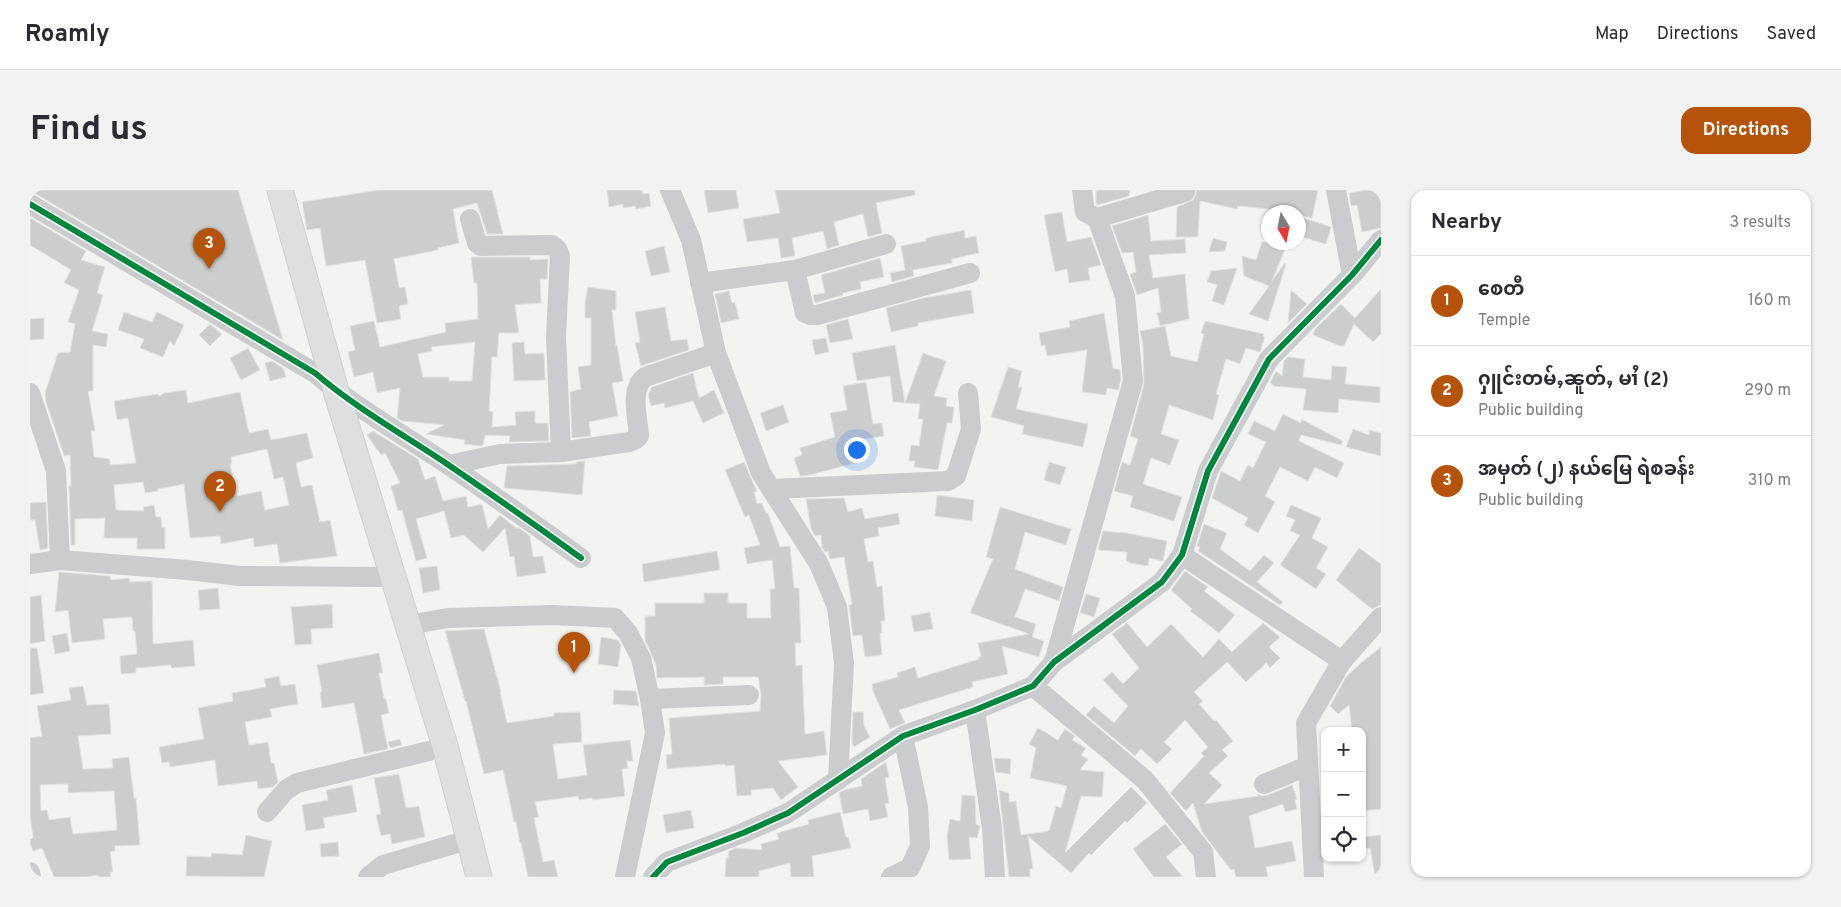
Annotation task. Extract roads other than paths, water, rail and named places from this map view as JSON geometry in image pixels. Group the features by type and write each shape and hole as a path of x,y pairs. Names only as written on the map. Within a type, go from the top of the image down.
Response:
{"main road":[{"path":"265,190 315,374 380,577 462,877"},
{"path":"280,190 336,391 445,746 479,877"}],"street":[{"path":"670,190 691,240 716,353 762,473 819,564 837,607 844,663 838,780"},
{"path":"1082,190 1085,212 1097,218 1185,192"},
{"path":"1336,190 1352,275"},
{"path":"30,204 315,374 370,416 449,465 582,558"},
{"path":"1054,662 1133,381 1125,296 1097,218"},
{"path":"470,219 477,243 481,246 552,245 560,256 556,337 561,452"},
{"path":"653,877 667,862 743,834 788,813 903,736 976,710 1033,686 1054,662 1162,582 1182,554 1208,471 1269,359 1352,275 1381,240"},
{"path":"700,283 795,270 886,244"},
{"path":"795,270 805,313 810,315 817,315 970,273"},
{"path":"449,465 500,454 561,452 629,442 639,436 636,390 640,381 716,353"},
{"path":"30,393 56,471 60,560"},
{"path":"772,489 948,481 956,476 971,429 968,393"},
{"path":"1182,554 1342,662"},
{"path":"30,564 60,560 240,576 380,577"},
{"path":"408,625 448,618 553,615 615,618 628,633 640,658 650,699 654,733 625,877"},
{"path":"1314,877 1306,723 1342,662 1381,617"},
{"path":"1033,686 1146,780 1203,852 1206,877"},
{"path":"650,699 749,695"},
{"path":"976,710 992,828 995,877"},
{"path":"891,877 910,868 920,846 918,806 903,736"},
{"path":"267,812 286,790 297,783 429,751"},
{"path":"1264,784 1308,766"},
{"path":"368,877 383,865 454,844"},
{"path":"30,872 31,877"}],"place":[{"name":"အမှတ် (၂) နယ်မြေ ရဲစခန်း","path":"209,269"},
{"name":"ႁူင်းတမ်ႇၼူတ်ႇ မၢႆ (2)","path":"220,512"},
{"name":"စေတီ","path":"574,673"}]}
